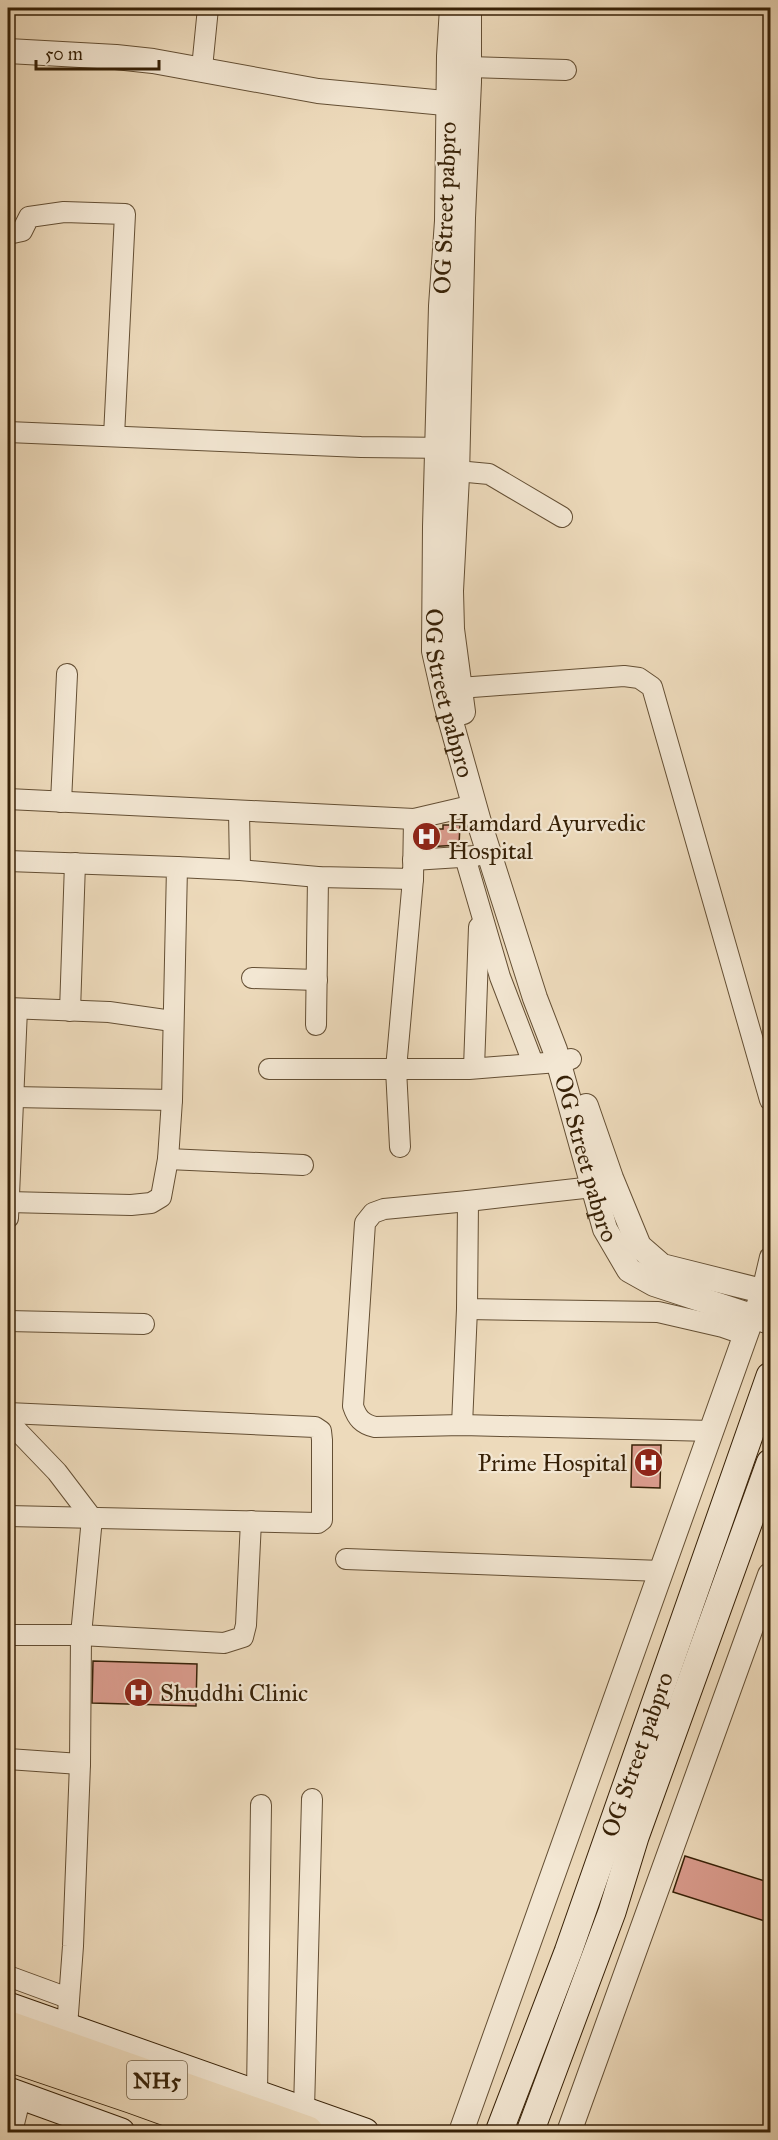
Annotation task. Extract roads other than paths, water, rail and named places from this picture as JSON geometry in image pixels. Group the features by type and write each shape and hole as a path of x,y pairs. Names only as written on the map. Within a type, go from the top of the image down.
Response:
{"highway":[{"name":"NH5","path":"8,2027 305,2121"},
{"name":"NH5","path":"8,2055 229,2133"}],"main road":[{"name":"OG Street pabpro","path":"500,2133 568,1952 771,1376"},
{"name":"OG Street pabpro","path":"530,2133 612,1912 635,1838 771,1463"},
{"path":"8,2006 257,2094 305,2121 365,2133"},
{"path":"14,2093 122,2133"}],"street":[{"path":"202,68 208,8"},
{"name":"OG Street pabpro","path":"452,8 449,56 459,105"},
{"name":"OG Street pabpro","path":"469,8 469,67 459,105 441,306 450,456 452,629 465,723 565,1061 604,1229 629,1270 654,1284 756,1325"},
{"path":"8,51 116,57 202,68 318,91 459,105"},
{"path":"469,67 566,70"},
{"path":"8,234 22,231 29,217 64,212 125,214 114,436"},
{"path":"8,432 273,444 450,456 489,474 562,517"},
{"name":"OG Street pabpro","path":"450,456 434,651 474,805 536,998 565,1061 639,1246 662,1266 766,1292"},
{"path":"61,801 67,674"},
{"path":"459,688 624,676 639,678 652,687 771,1100"},
{"path":"8,799 414,819 474,805"},
{"path":"239,811 240,870"},
{"path":"400,1147 396,1069 413,870 414,819"},
{"path":"8,861 240,870 318,877 413,870 465,857 490,855"},
{"path":"465,857 500,976 533,1063"},
{"path":"70,1011 75,863"},
{"path":"8,1202 90,1205 151,1203 161,1197 168,1160 172,1100 177,867"},
{"path":"316,1025 318,877"},
{"path":"474,1068 480,909"},
{"path":"252,978 317,980"},
{"path":"8,1218 13,1097 12,1008 109,1012 172,1021"},
{"path":"269,1069 474,1068 565,1061"},
{"path":"13,1097 172,1100"},
{"path":"168,1160 303,1165"},
{"path":"593,1187 384,1209 373,1214 365,1223 352,1406 356,1415 364,1424 375,1427 462,1425 712,1431"},
{"path":"462,1425 467,1309 468,1201"},
{"path":"462,2133 712,1431 756,1325 766,1292 771,1257"},
{"path":"467,1309 658,1312 723,1327 756,1325"},
{"path":"8,1321 144,1324"},
{"path":"8,1413 315,1427 321,1431 322,1440 322,1520 318,1523 297,1523 8,1516"},
{"path":"8,1421 57,1472 92,1518 81,1635 80,1764 67,2027"},
{"path":"8,1635 81,1635 224,1643 243,1637 246,1625 251,1521"},
{"path":"346,1559 662,1571"},
{"path":"569,2133 771,1575"},
{"path":"8,1759 80,1764"},
{"path":"305,2121 312,1799"},
{"path":"257,2094 261,1805"},
{"path":"8,1976 68,1998"},
{"path":"12,2133 14,2093"}],"place":[{"name":"Hamdard Ayurvedic Hospital","path":"427,837"},
{"name":"Prime Hospital","path":"648,1463"},
{"name":"Shuddhi Clinic","path":"139,1693"}]}
